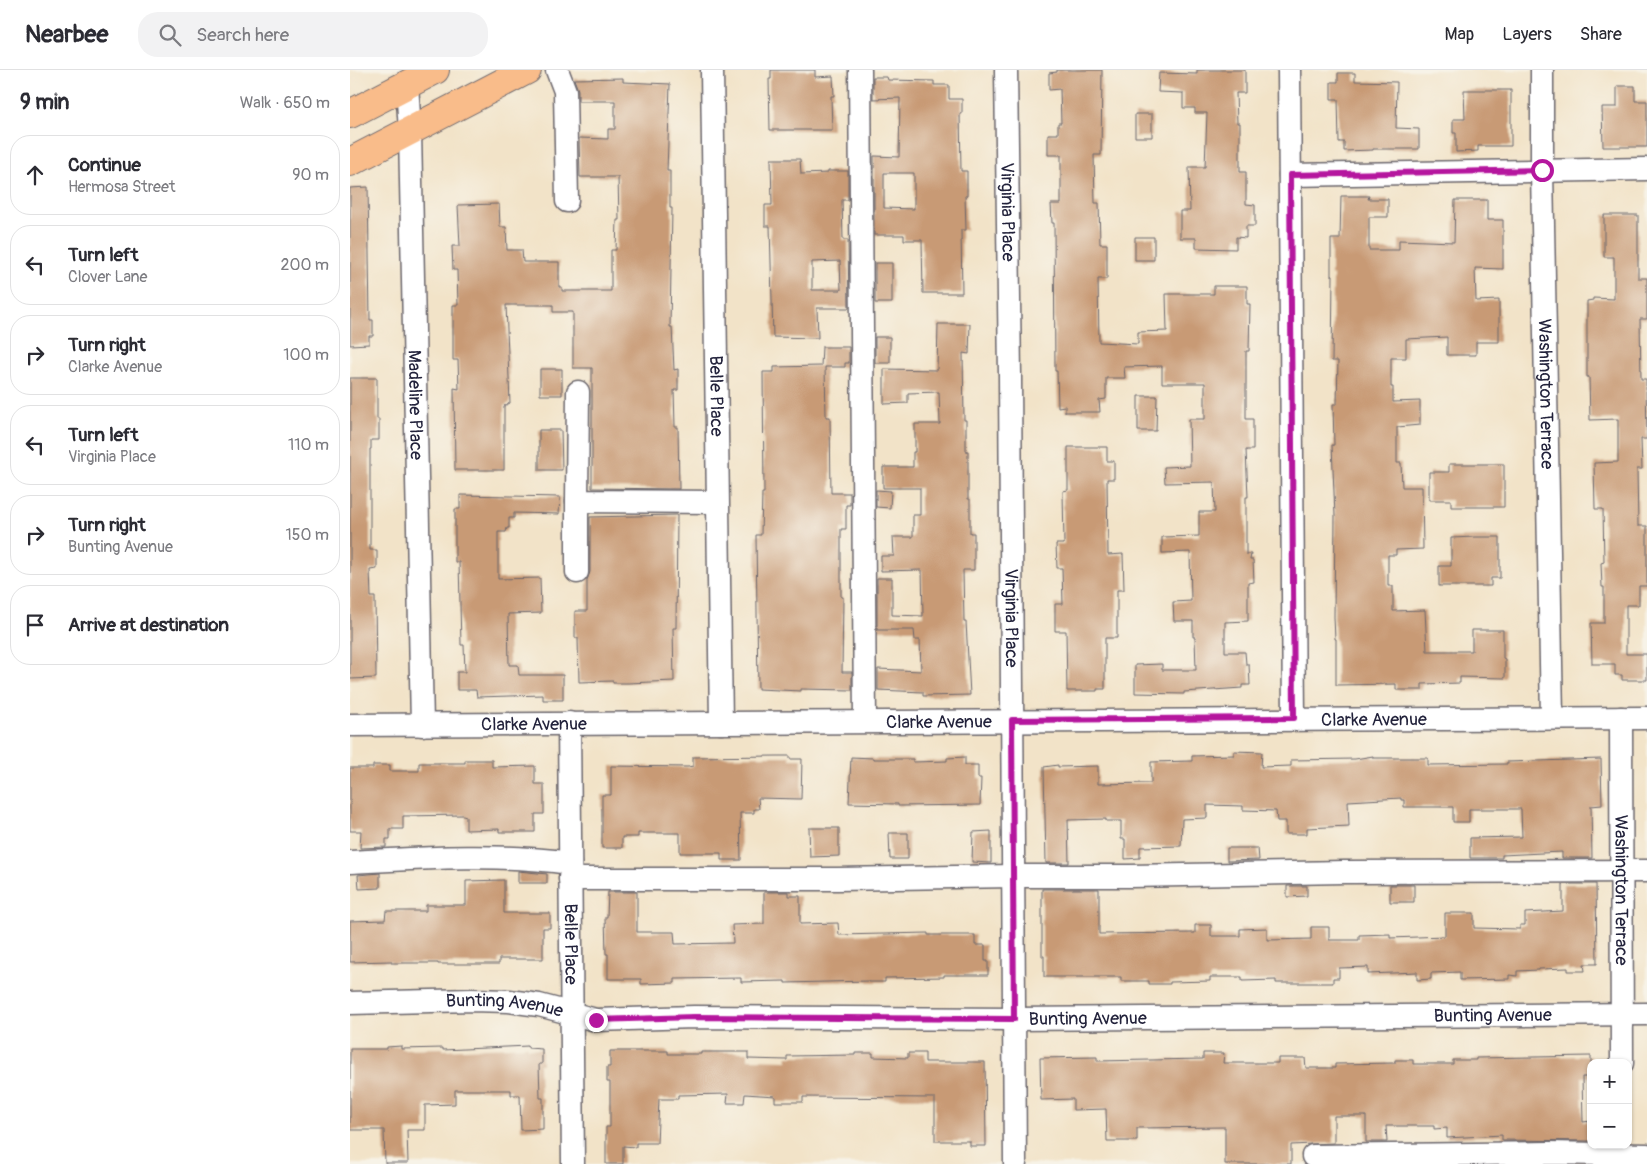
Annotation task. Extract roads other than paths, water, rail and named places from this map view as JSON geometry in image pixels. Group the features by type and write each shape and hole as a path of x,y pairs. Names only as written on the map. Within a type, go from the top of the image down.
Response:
{"main road":[{"path":"350,114 435,70"},
{"path":"350,162 528,70"}],"street":[{"path":"557,70 565,91 567,201"},
{"name":"Belle Place","path":"712,70 717,502 722,722"},
{"path":"860,70 865,721"},
{"name":"Virginia Place","path":"1006,70 1015,1164"},
{"path":"1289,70 1294,718"},
{"name":"Washington Terrace","path":"1542,70 1542,170 1552,717"},
{"name":"Madeline Place","path":"407,85 410,131 422,725"},
{"path":"1290,175 1647,169"},
{"path":"577,572 578,392"},
{"path":"577,502 717,502"},
{"name":"Clarke Avenue","path":"350,725 1294,718 1647,718"},
{"name":"Washington Terrace","path":"1621,718 1622,1059"},
{"name":"Belle Place","path":"569,723 573,1164"},
{"path":"350,862 446,857 541,859 570,871 838,879 1344,872 1621,873 1647,871"},
{"name":"Bunting Avenue","path":"350,1002 509,1001 539,1005 596,1020 694,1017 1014,1019 1647,1014"},
{"path":"1314,1156 1531,1153 1647,1155"}]}
